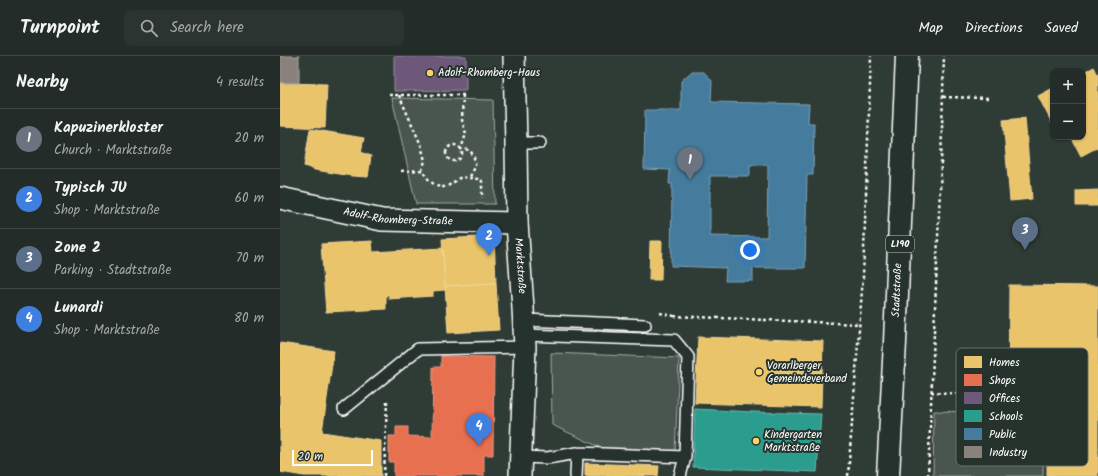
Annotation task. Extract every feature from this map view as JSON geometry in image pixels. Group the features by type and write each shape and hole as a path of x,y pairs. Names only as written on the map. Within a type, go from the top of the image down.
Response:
{"main road":[{"name":"Stadtstraße","path":"888,476 896,326 907,56"}],"street":[{"name":"Marktstraße","path":"514,56 517,224 524,334 520,467"},
{"name":"Adolf-Rhomberg-Straße","path":"280,198 382,220 517,224"}],"lane":[{"path":"516,143 540,143"},
{"path":"344,409 418,349 524,334 646,325"},
{"path":"524,334 674,340 688,357 685,457 680,476"},
{"path":"520,467 547,458 576,453 685,457"},
{"path":"576,453 576,476"}],"path":[{"path":"848,476 863,276 871,56"},
{"path":"928,476 944,56"},
{"path":"390,95 465,95 462,120 466,134 462,149 463,154 458,161 450,161 446,156 446,151 450,146 456,145 462,149 470,150 476,160 475,170 469,178"},
{"path":"399,95 421,145 426,162 422,170"},
{"path":"943,97 990,98"},
{"path":"401,171 422,170"},
{"path":"422,170 428,179 439,186 447,187 461,177 482,181 482,204"},
{"path":"674,316 859,324"},
{"path":"384,476 388,374"},
{"path":"931,392 956,394"}],"shaded area":[{"path":"392,98 493,100 495,204 416,204"},
{"path":"551,353 679,358 675,453 606,450 552,425"},
{"path":"934,411 956,412 956,466 1043,466 1043,476 933,476"}],"building: Homes":[{"path":"1094,67 1098,75 1098,147 1081,156 1073,140 1086,140 1086,71"},
{"path":"280,83 327,84 325,128 280,126"},
{"path":"1050,90 1050,119 1038,96"},
{"path":"1025,118 1032,199 1010,201 1003,120"},
{"path":"310,129 364,138 361,152 371,156 368,177 315,170 304,166"},
{"path":"1098,190 1098,206 1076,206 1076,191"},
{"path":"494,236 496,283 445,286 442,239"},
{"path":"372,241 373,252 443,248 445,290 433,291 433,296 389,299 389,295 386,295 386,309 326,312 321,244"},
{"path":"650,241 662,241 661,280 649,280"},
{"path":"496,283 499,330 448,333 445,286"},
{"path":"1009,285 1098,286 1098,476 1047,476 1047,466 1088,466 1088,348 1008,348"},
{"name":"Vorarlberger Gemeindeverband","path":"698,337 823,341 821,407 695,403"},
{"path":"280,343 334,351 322,432 381,441 381,476 304,476 280,472"},
{"path":"585,463 659,466 658,476 585,476"}],"building: Shops":[{"path":"441,356 494,357 493,455 484,455 484,476 394,476 394,462 389,462 389,436 396,436 396,427 408,427 408,436 432,437 433,367 441,367"}],"building: Offices":[{"name":"Adolf-Rhomberg-Haus","path":"394,56 466,56 466,90 394,91"}],"building: Schools":[{"name":"Kindergarten Marktstraße","path":"695,409 821,414 817,472 693,467"}],"building: Public":[{"path":"691,72 704,72 712,81 711,102 809,104 808,123 814,123 813,175 807,175 805,268 753,268 753,281 725,281 726,268 671,266 672,184 669,184 670,170 644,169 645,110 681,110 681,81","holes":["750,165 768,165 767,237 710,236 710,176 750,176"]}],"building: Industry":[{"path":"280,56 299,56 299,83 280,83"}],"place":[{"name":"Adolf-Rhomberg-Haus","path":"430,73"},
{"name":"Kapuzinerkloster","path":"690,180"},
{"name":"Zone 2","path":"1025,250"},
{"name":"Typisch JU","path":"489,256"},
{"name":"Vorarlberger Gemeindeverband","path":"759,372"},
{"name":"Kindergarten Marktstraße","path":"756,441"},
{"name":"Lunardi","path":"479,446"}]}
